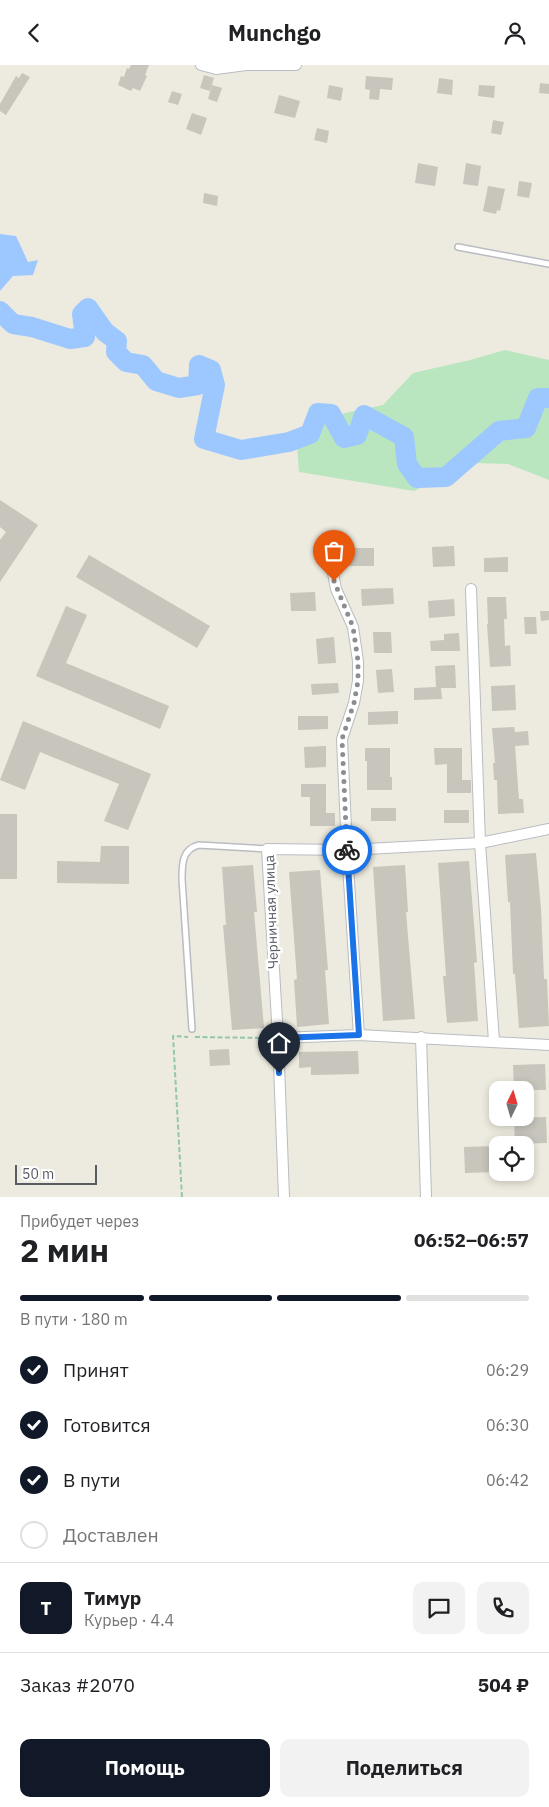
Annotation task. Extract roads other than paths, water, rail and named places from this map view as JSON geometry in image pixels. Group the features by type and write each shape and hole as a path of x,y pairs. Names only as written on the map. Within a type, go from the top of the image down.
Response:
{"street":[{"path":"201,65 216,69 246,65 296,65"},
{"path":"333,573 336,589 353,627 358,661 358,681 354,703 342,739 359,1035"},
{"path":"471,589 480,843 494,1041"},
{"name":"Черничная улица","path":"284,1197 278,1038 267,849 347,850 480,843 549,829"},
{"path":"278,1038 359,1035 549,1045"},
{"path":"420,1037 426,1197"}],"lane":[{"path":"458,247 549,264"},
{"path":"192,1029 182,879 182,867 186,851 199,845 267,849"}],"water":[{"path":"0,234 16,236 28,262 38,260 33,275 13,276 0,291"}],"waterway":[{"path":"0,311 13,324 32,327 70,339 85,337 82,314 88,308 105,332 117,341 116,352 126,362 143,365 156,381 179,388 198,385 199,365 211,370 215,385 204,439 241,450 289,442 310,434 318,413 331,414 344,438 357,435 364,415 404,437 407,464 417,478 446,477 499,431 526,428 538,398 549,398"}]}
